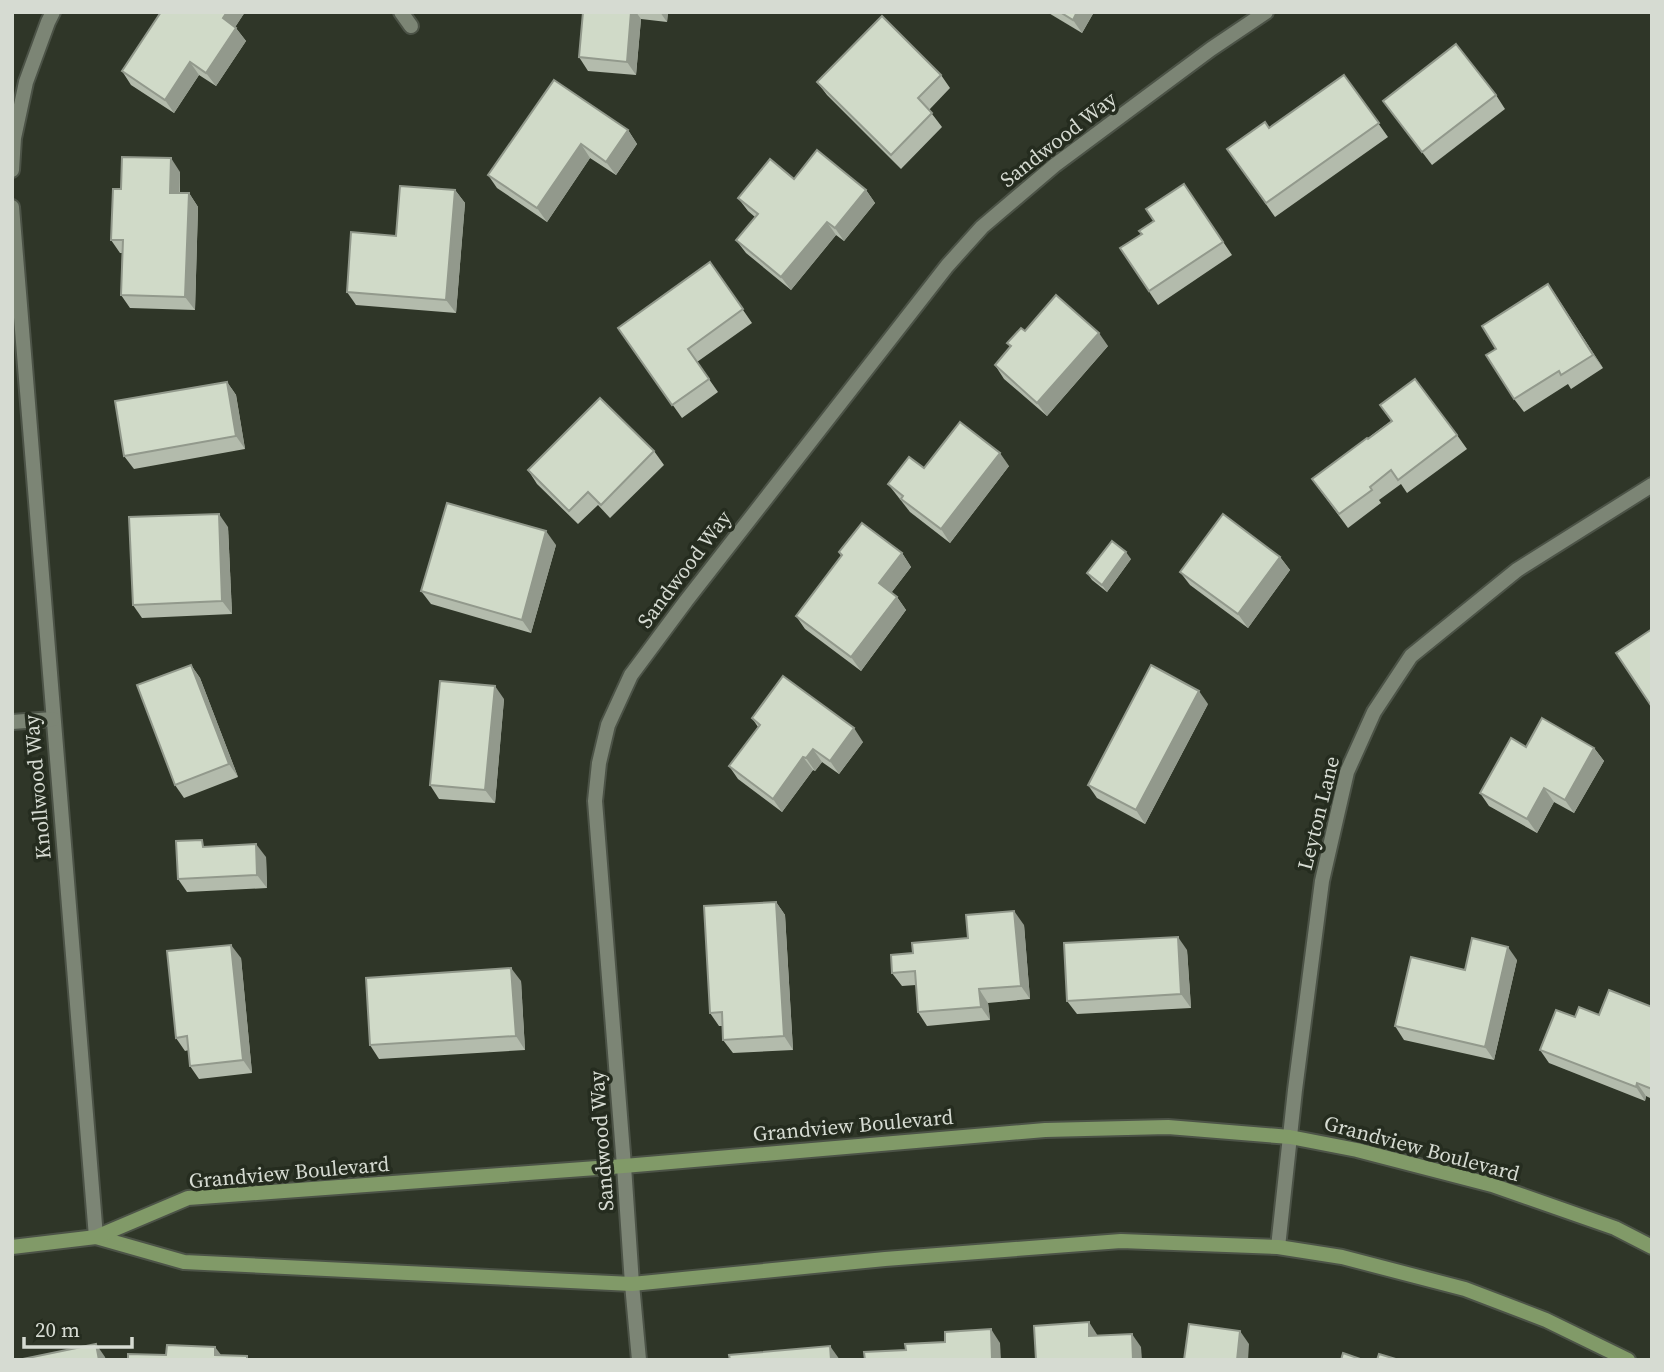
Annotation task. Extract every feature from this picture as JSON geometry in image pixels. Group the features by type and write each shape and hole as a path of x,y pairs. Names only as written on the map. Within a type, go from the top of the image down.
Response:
{"street":[{"path":"12,170 14,138 26,82 53,12"},
{"path":"401,12 411,26"},
{"name":"Sandwood Way","path":"639,1360 595,801 599,763 608,725 631,675 685,601 947,266 982,227 1055,165 1211,49 1266,12"},
{"name":"Knollwood Way","path":"12,207 96,1237"},
{"name":"Leyton Lane","path":"1278,1247 1322,881 1347,772 1374,712 1411,656 1422,647 1517,570 1652,485"},
{"path":"12,722 53,719"},
{"name":"Grandview Boulevard","path":"96,1237 188,1198 624,1166 1045,1130 1168,1128 1290,1137 1357,1150 1492,1185 1615,1228 1652,1247"},
{"path":"12,1247 96,1237 184,1262 632,1284 886,1259 1121,1241 1278,1247 1342,1257 1465,1289 1546,1320 1628,1360"}],"building":[{"path":"161,12 227,12 223,18 236,28 206,73 190,62 165,100 122,71"},
{"path":"583,12 631,12 627,62 579,57"},
{"path":"1060,12 1077,12 1073,20"},
{"path":"882,16 941,75 918,98 932,113 891,155 817,82"},
{"path":"1456,44 1496,95 1422,152 1383,101"},
{"path":"1344,75 1379,123 1266,203 1227,149 1265,122 1269,128"},
{"path":"554,80 628,130 606,162 581,144 537,208 488,175"},
{"path":"817,150 866,190 835,228 827,222 781,277 736,240 758,214 738,198 770,159 794,179"},
{"path":"122,157 171,158 170,193 189,193 185,297 121,295 123,240 111,240 113,189 121,189"},
{"path":"1184,184 1223,242 1149,291 1120,248 1142,234 1139,231 1154,221 1146,209"},
{"path":"400,186 455,190 446,300 347,292 351,232 396,236"},
{"path":"710,262 743,309 688,349 709,379 672,405 618,328"},
{"path":"1548,284 1593,355 1561,375 1559,371 1514,399 1486,355 1496,349 1482,326"},
{"path":"1056,295 1099,333 1037,403 995,365 1011,346 1007,343 1021,328 1025,331"},
{"path":"1415,379 1457,435 1398,480 1391,470 1370,487 1372,490 1339,514 1312,479 1392,421 1380,405"},
{"path":"227,382 236,436 124,456 115,401"},
{"path":"600,398 654,451 601,505 588,492 569,511 528,470"},
{"path":"960,422 1000,453 941,529 901,499 903,496 888,484 909,457 924,468"},
{"path":"447,503 546,531 522,620 421,591"},
{"path":"219,514 222,601 133,605 129,517"},
{"path":"1223,514 1280,557 1238,614 1180,572"},
{"path":"862,523 902,553 879,583 897,597 851,657 796,616 842,555 839,552"},
{"path":"1112,541 1126,552 1102,585 1087,573"},
{"path":"1652,629 1652,707 1616,653"},
{"path":"191,665 229,764 175,785 137,685"},
{"path":"1151,665 1199,691 1136,810 1088,785"},
{"path":"783,676 854,728 830,761 813,749 806,758 803,757 773,799 729,766 760,725 752,718"},
{"path":"440,681 495,686 485,790 430,785"},
{"path":"1542,718 1594,748 1565,800 1544,788 1527,819 1480,793 1511,738 1526,747"},
{"path":"202,840 203,847 256,844 257,875 178,879 176,841"},
{"path":"776,902 784,1036 723,1040 722,1012 710,1013 704,906"},
{"path":"1014,911 1021,986 979,989 981,1007 918,1012 915,971 892,973 891,955 913,953 912,943 968,938 966,915"},
{"path":"1178,937 1181,994 1067,1001 1064,943"},
{"path":"1472,938 1508,947 1485,1047 1395,1026 1411,957 1465,970"},
{"path":"231,945 243,1060 190,1066 187,1036 176,1038 167,951"},
{"path":"511,968 516,1036 370,1045 366,978"},
{"path":"1609,990 1652,1007 1652,1089 1637,1083 1636,1087 1540,1050 1556,1010 1575,1017 1579,1007 1599,1015"},
{"path":"1089,1322 1089,1336 1132,1334 1133,1360 1036,1360 1034,1326"},
{"path":"1189,1324 1240,1331 1237,1360 1184,1360"},
{"path":"991,1329 992,1360 865,1360 864,1352 906,1350 905,1344 945,1342 945,1332"},
{"path":"96,1344 99,1360 18,1360"},
{"path":"167,1345 215,1347 215,1355 247,1356 247,1360 128,1360 128,1354 166,1355"},
{"path":"830,1346 831,1360 730,1360 729,1355"},
{"path":"1343,1353 1363,1360 1341,1360"},
{"path":"1379,1354 1399,1360 1377,1360"}]}
